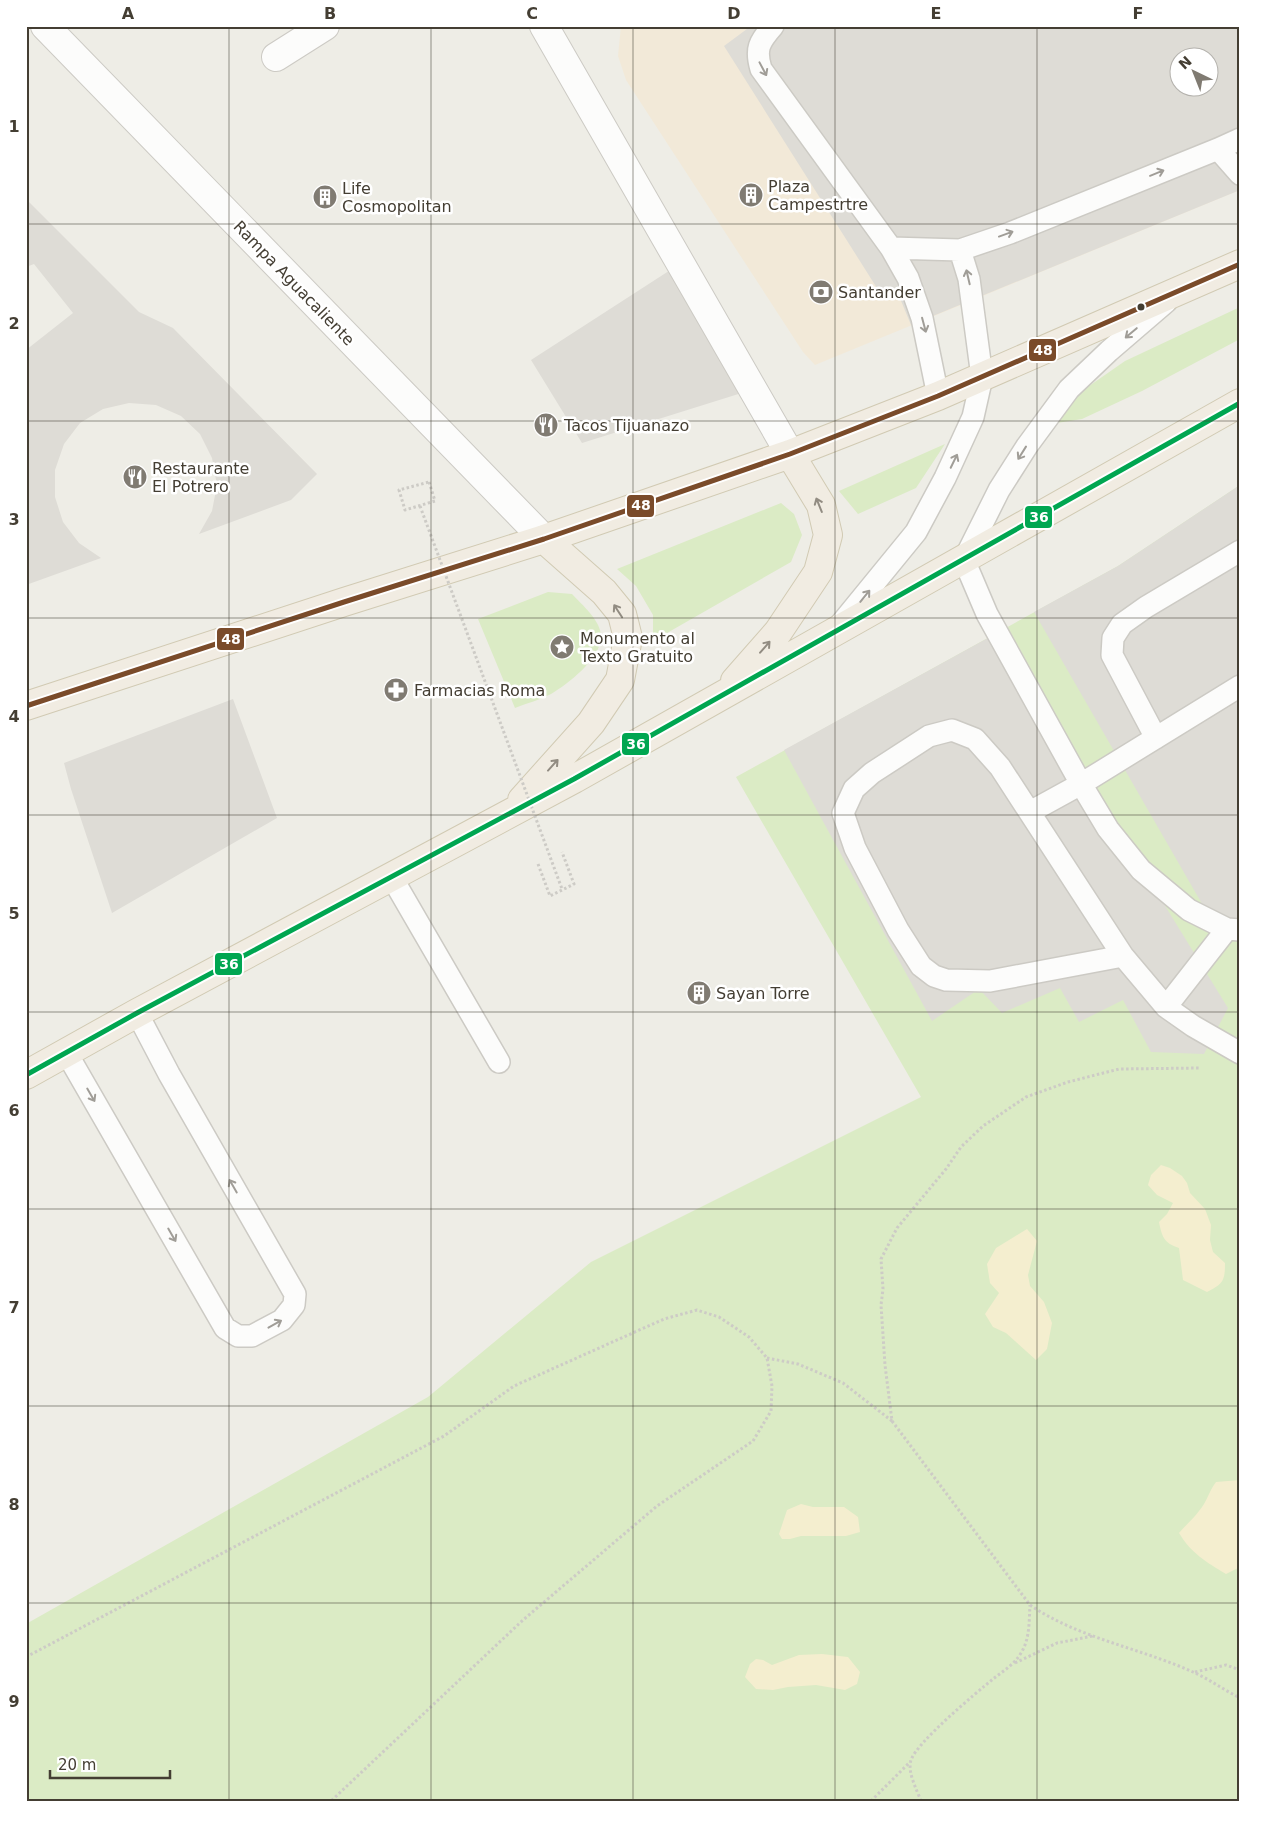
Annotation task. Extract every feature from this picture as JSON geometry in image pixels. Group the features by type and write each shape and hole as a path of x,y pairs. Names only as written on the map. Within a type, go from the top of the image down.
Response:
{"main road":[{"path":"26,706 544,539 790,454 938,396 1240,264"},
{"path":"26,1075 136,1013 509,814 721,697 1240,403"},
{"path":"721,697 778,632 818,572 828,534 826,525 821,506 790,454"},
{"path":"509,814 591,724 620,680 628,638 622,614 604,592 544,539"}],"street":[{"name":"Rampa Aguacaliente","path":"45,26 544,539"},
{"path":"276,57 325,26"},
{"path":"544,26 790,454"}],"lane":[{"path":"773,26 758,47 758,59 762,69 891,248 908,278 922,318 938,396"},
{"path":"891,248 960,250 1010,233 1218,149 1240,138"},
{"path":"1218,149 1240,174"},
{"path":"834,633 916,532 945,478 973,417 982,377 968,279 960,250"},
{"path":"1166,1007 1233,929 1189,910 1141,870 1108,829 1080,784 988,614 964,560 999,490 1027,446 1069,389 1109,351 1181,290"},
{"path":"1156,738 1112,655 1113,638 1122,624 1146,607 1240,551"},
{"path":"1030,812 1080,784 1240,686"},
{"path":"1123,956 990,981 946,980 934,976 921,966 898,930 855,848 843,813 854,789 872,773 930,736 952,730 975,739 1000,766 1123,956 1166,1007 1193,1026 1240,1053"},
{"path":"391,876 500,1062"},
{"path":"66,1052 225,1328 238,1336 252,1336 282,1320 294,1305 295,1294 136,1013"}],"path":[{"path":"429,482 435,501 420,506 406,510 399,490 429,482"},
{"path":"420,506 562,889"},
{"path":"538,864 550,896 574,884 562,852"},
{"path":"892,1421 885,1365 881,1305 883,1289 881,1259 897,1228 946,1169 961,1147 983,1126 1026,1098 1068,1082 1119,1069 1205,1068"},
{"path":"26,1657 444,1436 514,1386 664,1319 697,1310 719,1317 749,1337 767,1358 772,1386 771,1411 753,1441 657,1506 523,1620 331,1801"},
{"path":"767,1358 798,1364 843,1383 892,1421 1030,1605 1046,1616 1194,1672 1240,1698"},
{"path":"1014,1663 1023,1652 1028,1636 1030,1605"},
{"path":"871,1801 911,1761 926,1740 994,1678 1014,1663 1057,1643 1095,1636"},
{"path":"1194,1672 1226,1665 1240,1670"},
{"path":"911,1761 912,1781 921,1801"}],"shaded area":[{"path":"621,26 1240,26 1240,190 815,365 803,352 626,80 618,56"},
{"path":"751,26 1240,26 1240,190 911,325 897,291 882,296 724,46"},
{"path":"26,199 139,312 173,328 317,474 291,500 199,534 212,511 217,485 212,458 200,434 181,416 156,405 129,403 103,409 80,423 64,444 55,470 55,497 63,522 79,543 101,558 26,585 26,350 73,313 34,264 26,267"},
{"path":"675,267 748,391 582,443 531,360"},
{"path":"1240,485 1240,933 1224,942 1034,612 1118,566"},
{"path":"997,633 1228,1008 1204,1054 1151,1052 1123,1000 1079,1022 1060,988 1002,1013 979,989 932,1021 784,750"},
{"path":"233,699 277,818 112,913 64,763"}],"green space":[{"path":"1240,307 1240,339 1142,391 1082,419 1057,423 1079,393 1125,361"},
{"path":"945,444 916,488 858,514 839,491"},
{"path":"1240,485 1240,1801 26,1801 26,1624 428,1397 591,1262 921,1097 736,777 1118,566"},
{"path":"781,503 794,514 802,535 791,562 653,641 653,615 636,586 617,569"},
{"path":"548,592 572,594 586,608 598,626 601,638 599,646 582,670 558,690 515,708 478,619"}],"sand":[{"path":"1161,1165 1170,1168 1182,1176 1187,1183 1190,1193 1205,1209 1211,1225 1210,1240 1213,1252 1225,1263 1224,1278 1217,1287 1207,1292 1183,1280 1179,1248 1167,1242 1161,1232 1159,1222 1167,1214 1173,1203 1157,1195 1148,1185 1151,1175"},
{"path":"1027,1229 1037,1241 1028,1275 1030,1286 1044,1302 1052,1323 1047,1349 1036,1360 1006,1333 993,1327 985,1314 999,1293 990,1283 987,1264 996,1248"},
{"path":"1240,1480 1240,1567 1226,1574 1194,1552 1179,1533 1202,1508 1216,1482"},
{"path":"801,1504 813,1507 844,1507 858,1517 860,1532 846,1536 801,1536 782,1539 779,1534 787,1510"},
{"path":"822,1654 848,1657 860,1672 857,1684 845,1690 816,1685 773,1690 756,1689 745,1677 750,1664 756,1659 763,1660 772,1665 799,1655"}],"transit line":[{"name":"48","path":"26,706 544,539 790,454 938,396 1240,264"},
{"name":"36","path":"26,1075 137,1013 574,779 1240,403"}],"place":[{"name":"Plaza Campestrtre","path":"751,195"},
{"name":"Life Cosmopolitan","path":"325,197"},
{"name":"Santander","path":"821,292"},
{"name":"Tacos Tijuanazo","path":"546,425"},
{"name":"Restaurante El Potrero","path":"135,477"},
{"name":"Monumento al Texto Gratuito","path":"562,647"},
{"name":"Farmacias Roma","path":"396,690"},
{"name":"Sayan Torre","path":"699,993"}]}
